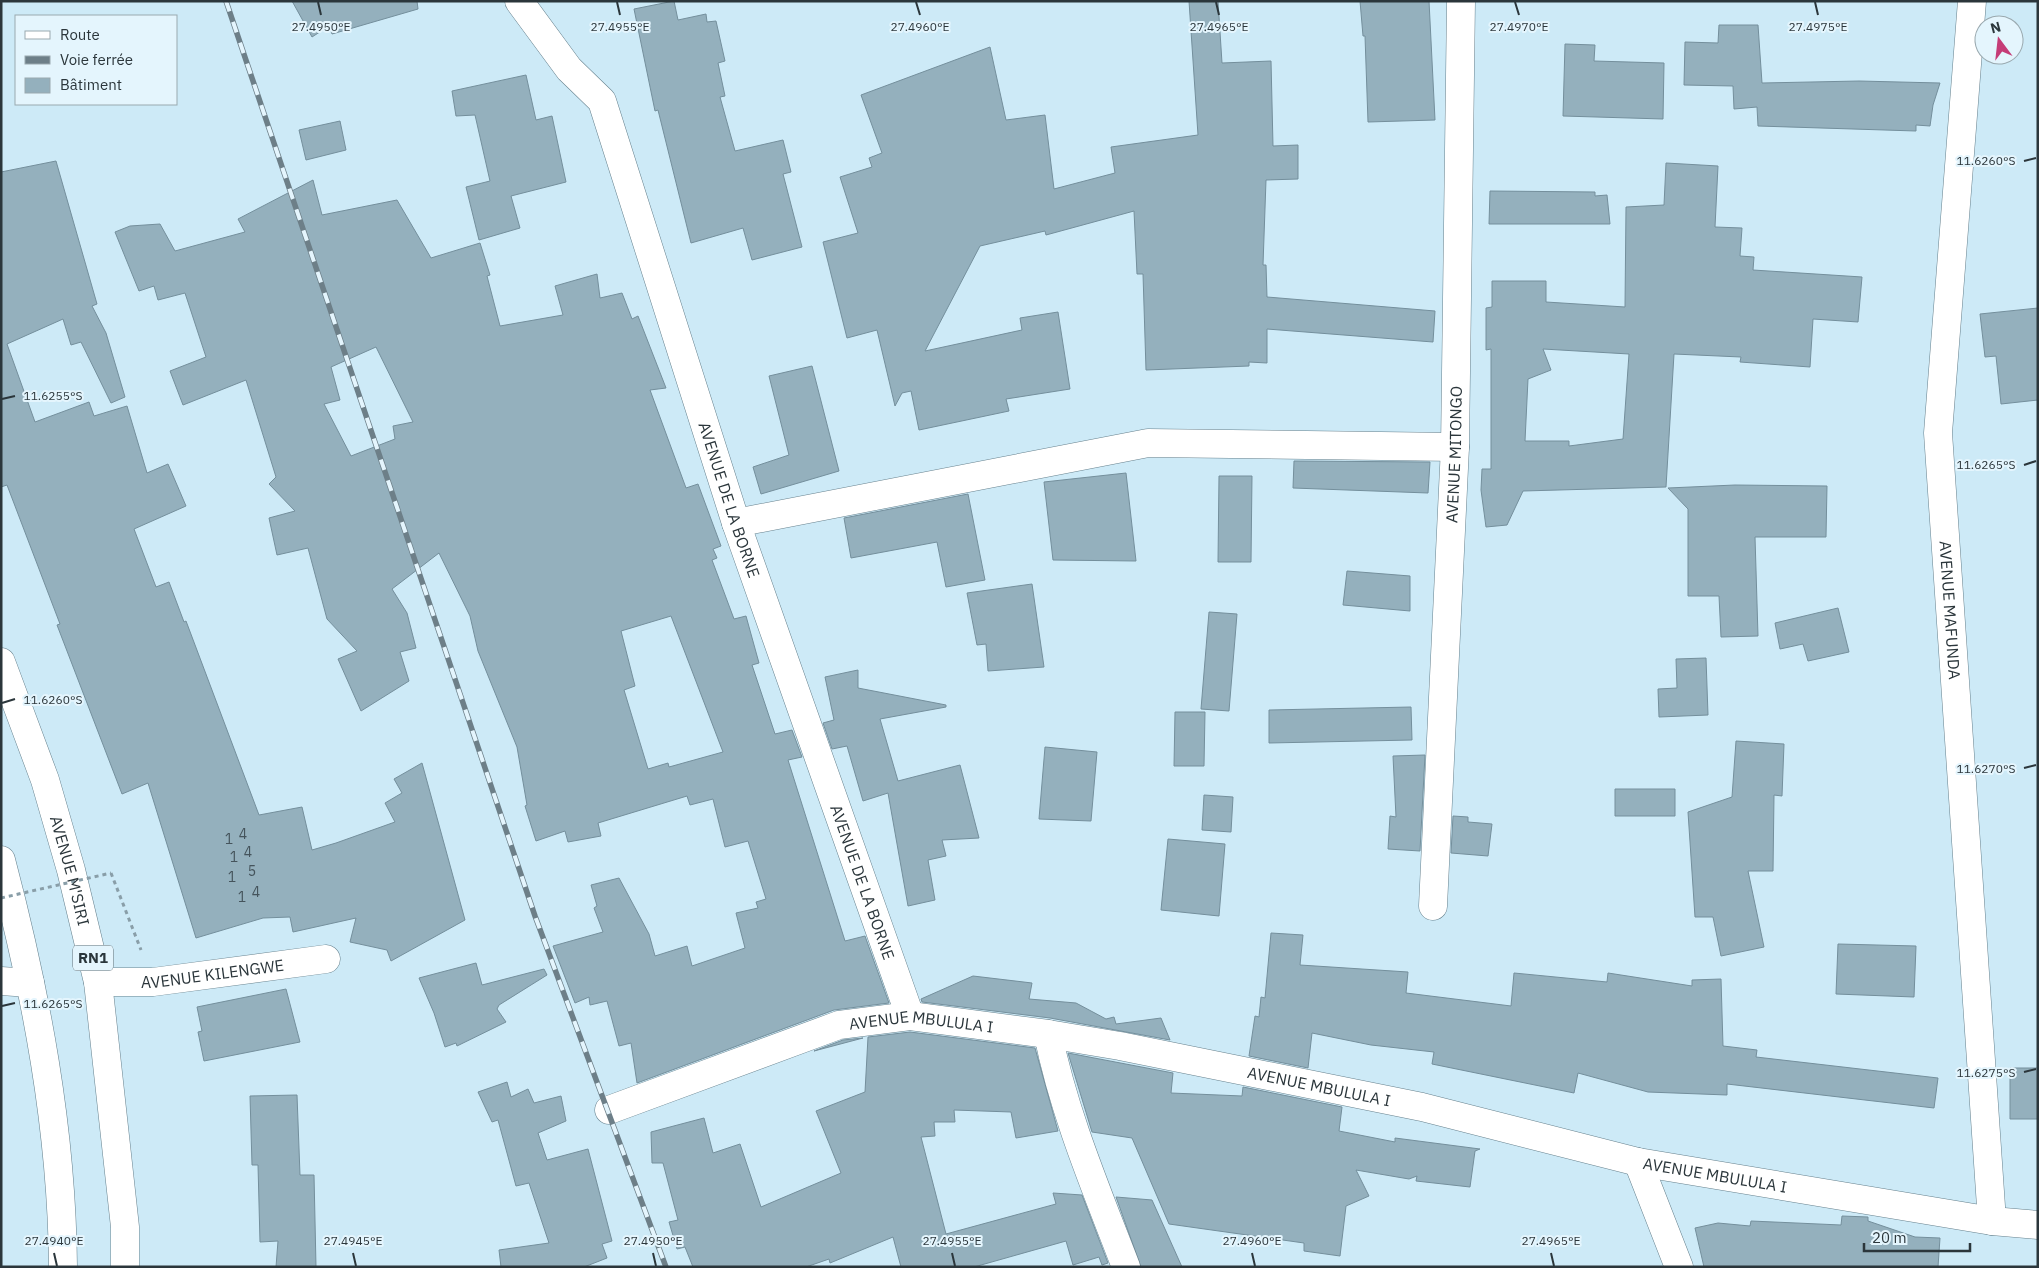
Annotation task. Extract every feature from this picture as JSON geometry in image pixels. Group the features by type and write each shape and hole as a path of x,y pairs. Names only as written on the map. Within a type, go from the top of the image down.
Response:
{"main road":[{"name":"AVENUE DE LA BORNE","path":"519,1 569,69 602,101 736,523 910,1016"},
{"name":"AVENUE MITONGO","path":"1433,906 1455,447 1461,1"},
{"name":"AVENUE MAFUNDA","path":"1972,1 1938,433 1992,1221"},
{"path":"736,523 1148,443 1455,447"},
{"name":"AVENUE M'SIRI","path":"1,662 48,789 71,870 98,982 125,1227 125,1267"},
{"path":"1,860 43,1042 56,1146 63,1267"},
{"name":"AVENUE KILENGWE","path":"98,982 154,982 326,958"},
{"path":"1,981 30,983"},
{"name":"AVENUE MBULULA I","path":"609,1110 839,1025 910,1016 1048,1034 1120,1046 1422,1107 1638,1162 1992,1221 2038,1225"},
{"path":"1048,1034 1057,1073 1087,1163 1126,1267"},
{"path":"1638,1162 1679,1267"}],"path":[{"path":"1,898 111,873 154,982"}],"building":[{"path":"292,1 417,1 418,9 332,34 329,26 312,37"},
{"path":"674,1 678,20 706,14 707,22 716,21 725,61 718,63 725,96 720,97 735,151 783,140 791,172 783,174 802,247 752,260 743,228 691,243 658,110 655,111 634,9"},
{"path":"1189,1 1218,1 1222,63 1271,61 1273,146 1298,145 1298,179 1266,180 1263,265 1266,265 1267,297 1435,311 1433,342 1267,329 1267,363 1249,362 1249,366 1146,370 1143,274 1137,274 1134,211 1046,235 1045,231 980,246 925,351 1022,330 1020,318 1058,312 1070,389 1006,399 1009,411 919,430 911,391 902,393 895,406 877,330 847,338 823,242 858,233 840,177 872,167 869,158 882,153 861,95 990,47 1006,120 1045,115 1054,189 1115,173 1111,147 1198,135"},
{"path":"1360,1 1429,1 1435,120 1368,122 1365,36 1363,36"},
{"path":"1719,25 1758,25 1762,83 1859,81 1940,83 1933,105 1930,126 1916,125 1916,131 1758,126 1757,107 1734,109 1733,86 1684,85 1685,42 1718,43"},
{"path":"1565,44 1595,45 1594,61 1664,63 1663,119 1563,116"},
{"path":"526,75 536,120 552,116 566,182 511,196 520,228 479,240 466,187 490,181 475,115 456,116 452,91"},
{"path":"340,121 346,150 306,160 299,130"},
{"path":"56,161 97,304 92,306 106,333 125,397 111,403 81,342 71,345 63,319 7,344 35,422 89,402 94,416 127,406 147,473 168,464 186,506 134,529 156,587 169,582 184,622 186,621 259,815 302,807 312,850 336,843 395,822 385,803 402,793 394,779 422,763 465,920 391,961 387,950 350,942 356,918 293,932 290,917 263,918 196,938 148,783 122,794 57,625 60,624 7,485 1,487 1,172"},
{"path":"1666,163 1718,166 1715,227 1742,228 1740,256 1754,257 1753,270 1862,277 1858,322 1813,319 1810,367 1740,362 1741,357 1674,354 1666,487 1523,491 1507,525 1486,527 1481,490 1482,469 1491,469 1491,349 1486,350 1486,308 1492,307 1492,281 1546,281 1546,302 1625,307 1626,207 1664,205","holes":["1543,349 1629,354 1623,439 1569,446 1569,441 1525,441 1528,379 1551,370"]},
{"path":"313,180 322,215 397,200 431,258 480,243 490,275 487,276 500,326 563,315 555,286 597,274 600,298 622,293 632,319 638,316 666,388 650,390 686,488 698,484 721,546 713,549 717,558 712,560 734,619 746,616 759,663 752,665 775,734 792,730 802,757 788,760 845,941 865,936 889,1003 834,1010 637,1083 631,1043 619,1046 607,1001 590,1005 589,997 575,1003 553,946 603,932 594,908 597,906 591,885 619,878 649,934 655,956 687,946 692,966 745,948 736,913 758,908 756,902 766,899 748,841 725,847 713,799 690,805 687,796 598,823 601,836 568,842 565,831 536,841 525,806 527,805 517,747 478,651 470,616 439,553 392,589 407,613 416,648 400,652 409,681 361,711 338,659 357,651 327,619 308,548 277,555 269,518 295,511 269,484 276,477 246,380 183,405 170,371 206,357 185,293 158,300 154,286 139,291 115,232 130,226 160,224 175,251 245,232 238,219","holes":["376,347 413,422 393,426 395,439 351,456 324,404 340,400 331,367","671,616 723,752 669,767 668,763 648,769 624,690 635,686 621,631"]},
{"path":"1490,191 1595,192 1595,196 1607,195 1610,224 1489,224"},
{"path":"2038,308 2038,400 2001,404 1996,356 1985,357 1980,314"},
{"path":"812,366 839,471 761,494 753,467 789,455 769,376"},
{"path":"1294,461 1430,462 1428,493 1293,488"},
{"path":"1126,473 1136,561 1053,560 1044,482"},
{"path":"1219,476 1252,476 1251,562 1218,562"},
{"path":"1735,485 1827,486 1826,537 1755,537 1758,636 1721,637 1719,596 1688,596 1688,509 1668,488"},
{"path":"968,494 985,580 946,587 937,542 851,558 844,518"},
{"path":"1347,571 1410,576 1410,611 1343,605"},
{"path":"1032,584 1044,667 988,671 986,644 977,645 967,593"},
{"path":"1838,608 1849,652 1808,661 1803,644 1780,649 1775,623"},
{"path":"1209,612 1237,614 1229,711 1201,709"},
{"path":"1706,658 1708,715 1659,717 1658,689 1677,688 1676,659"},
{"path":"858,670 858,688 946,705 946,707 880,719 898,781 960,765 979,838 942,840 946,856 928,860 935,900 908,906 888,793 863,801 847,746 832,749 823,723 834,720 825,677"},
{"path":"1411,707 1412,740 1269,743 1269,710"},
{"path":"1175,712 1205,712 1204,766 1174,766"},
{"path":"1736,741 1784,744 1782,796 1774,795 1773,871 1748,871 1764,947 1721,956 1713,917 1695,917 1688,812 1732,797"},
{"path":"1045,747 1097,752 1091,821 1039,819"},
{"path":"1425,755 1420,851 1388,849 1390,816 1396,817 1393,756"},
{"path":"1615,789 1675,789 1675,816 1615,816"},
{"path":"1204,795 1233,797 1231,832 1202,830"},
{"path":"1453,816 1468,817 1468,822 1492,824 1488,856 1451,853"},
{"path":"1168,839 1225,844 1219,916 1161,910"},
{"path":"1271,933 1303,935 1300,965 1408,972 1406,993 1511,1006 1514,973 1607,982 1608,973 1692,986 1692,980 1721,979 1723,1046 1757,1050 1756,1057 1938,1078 1934,1108 1727,1084 1727,1095 1648,1092 1578,1073 1574,1093 1432,1064 1434,1052 1371,1045 1312,1033 1308,1068 1249,1056 1255,1016 1259,1017 1261,997 1265,998"},
{"path":"1838,944 1916,946 1914,997 1836,994"},
{"path":"476,963 482,985 544,969 547,975 499,1005 497,1009 506,1022 457,1046 456,1043 445,1047 434,1013 419,978"},
{"path":"973,976 1032,983 1029,999 1076,1003 1106,1019 1114,1017 1116,1024 1161,1018 1170,1040 1050,1018 922,1002 921,999"},
{"path":"286,989 300,1042 204,1061 198,1032 202,1031 197,1007"},
{"path":"910,1032 1035,1048 1058,1131 1016,1138 1011,1112 954,1110 955,1122 934,1122 935,1136 921,1137 946,1234 1056,1204 1053,1193 1082,1195 1108,1263 1102,1265 1099,1257 1073,1265 1066,1241 974,1267 901,1267 893,1237 830,1263 829,1259 806,1267 693,1267 685,1247 677,1249 669,1222 678,1220 663,1163 652,1163 651,1132 704,1118 713,1153 740,1144 761,1207 841,1173 816,1111 865,1092 868,1037"},
{"path":"863,1038 814,1051 843,1040"},
{"path":"1068,1053 1173,1073 1171,1093 1242,1096 1243,1087 1342,1107 1339,1131 1395,1142 1395,1138 1480,1149 1475,1151 1470,1187 1416,1181 1417,1176 1409,1179 1356,1170 1369,1196 1346,1206 1340,1256 1304,1251 1304,1243 1169,1224 1132,1138 1092,1132"},
{"path":"2010,1068 2038,1068 2038,1119 2010,1119"},
{"path":"507,1082 511,1097 528,1089 534,1103 561,1096 566,1121 538,1133 547,1160 588,1149 612,1241 602,1244 607,1258 584,1267 501,1267 499,1250 549,1243 529,1183 516,1186 498,1120 492,1122 478,1092"},
{"path":"297,1095 300,1175 314,1175 316,1267 276,1267 278,1241 260,1242 258,1165 252,1165 250,1096"},
{"path":"1116,1197 1152,1200 1182,1267 1141,1267"},
{"path":"1842,1216 1868,1217 1868,1221 1915,1237 1940,1238 1938,1267 1704,1267 1695,1228 1718,1223 1750,1226 1751,1221 1841,1225"}],"railway":[{"path":"226,1 535,916 666,1267"}]}
